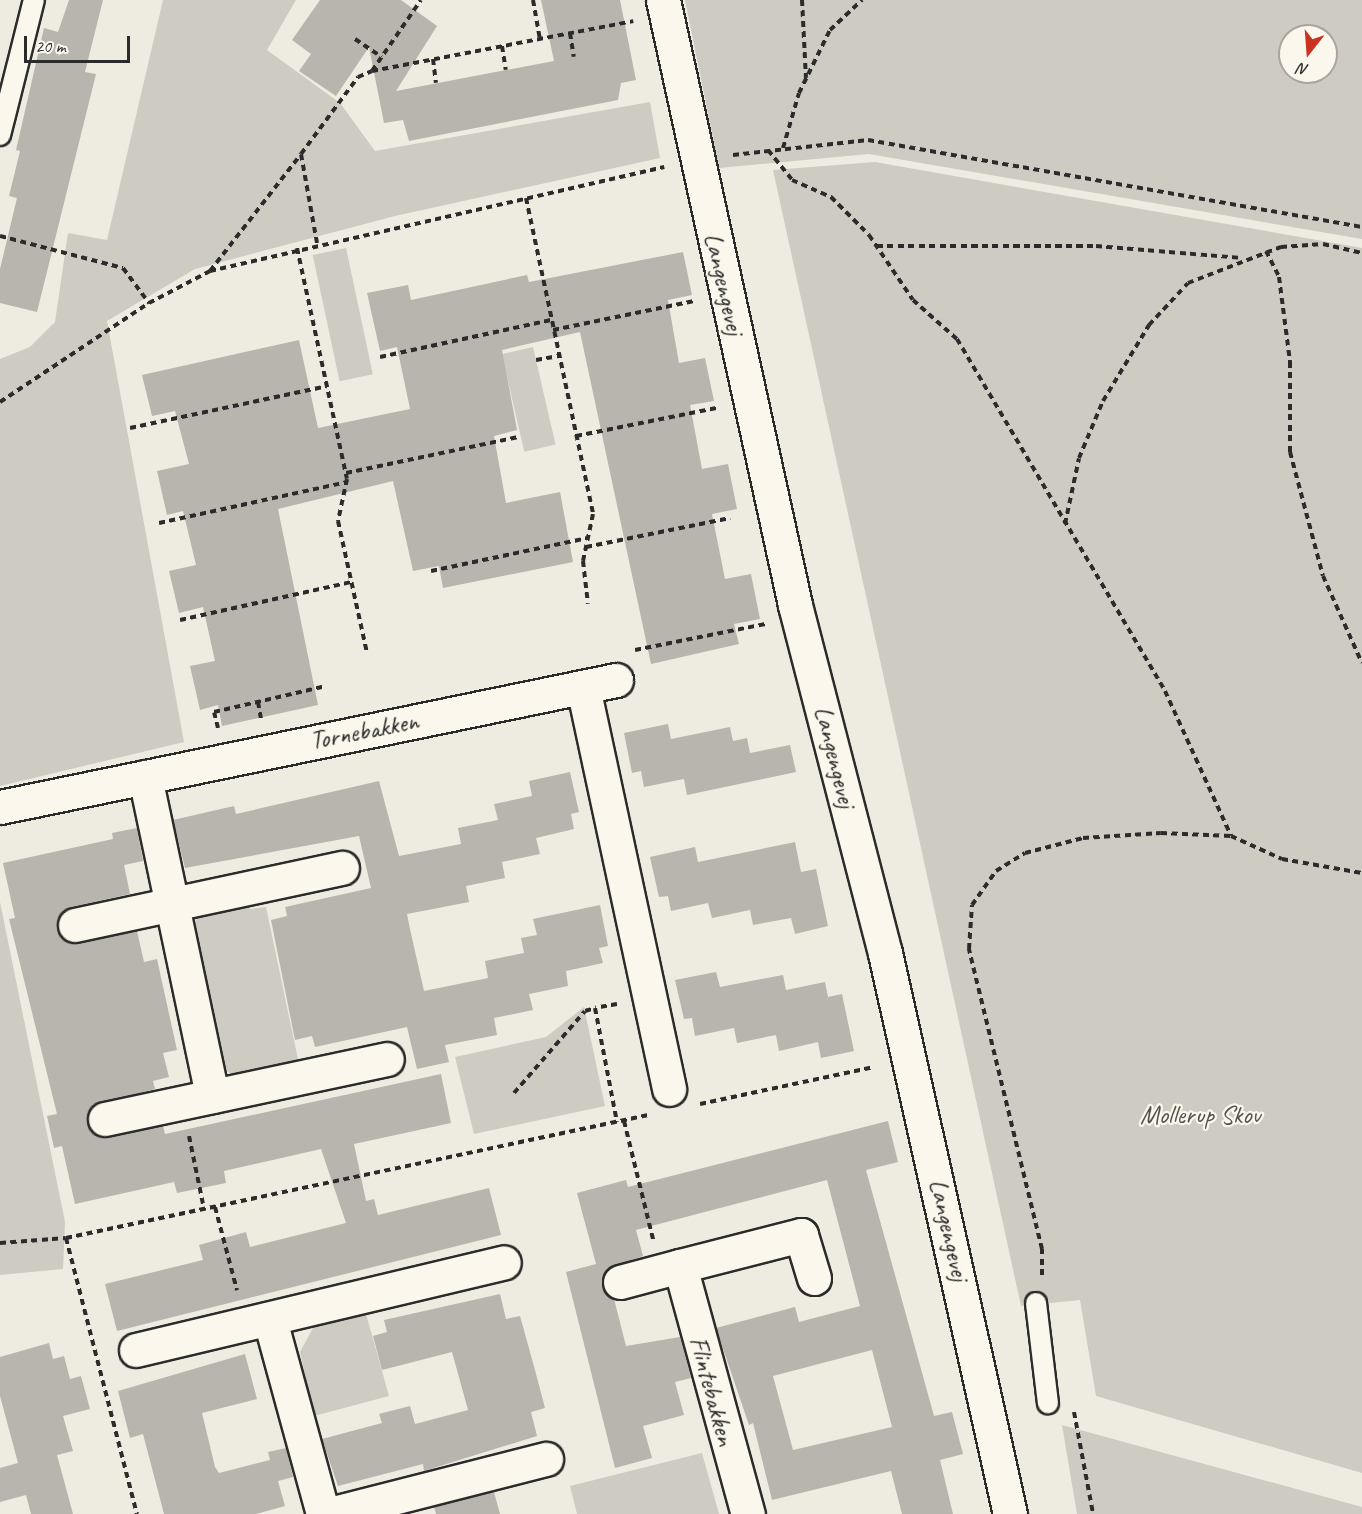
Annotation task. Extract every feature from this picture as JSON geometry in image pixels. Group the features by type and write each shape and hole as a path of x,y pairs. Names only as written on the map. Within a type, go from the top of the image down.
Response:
{"street":[{"name":"Langengevej","path":"664,7 795,605 910,1059 1010,1514"},
{"name":"Tornebakken","path":"0,807 224,759 583,687 618,666"},
{"path":"583,687 648,997 673,1103"},
{"path":"145,777 171,903 197,1099"},
{"path":"75,925 342,868"},
{"path":"105,1119 387,1059"},
{"path":"620,1282 801,1235 814,1278"},
{"path":"136,1350 258,1323 504,1262"},
{"name":"Flintebakken","path":"670,1268 748,1514"},
{"path":"258,1323 323,1514"},
{"path":"330,1514 546,1459"}],"lane":[{"path":"0,135 34,0"},
{"path":"1036,1304 1048,1403"}],"path":[{"path":"372,71 421,0"},
{"path":"532,0 540,38"},
{"path":"802,0 806,79"},
{"path":"783,148 806,79 830,30 862,0"},
{"path":"210,272 302,154 358,77 372,71 570,33 664,7"},
{"path":"570,33 574,57"},
{"path":"355,39 382,57"},
{"path":"502,46 506,70"},
{"path":"433,59 436,83"},
{"path":"0,402 149,303 210,272 317,243 696,160 830,141 889,142 1362,227"},
{"path":"768,150 779,169 831,197 876,246 913,300 957,339 1165,691 1231,836"},
{"path":"302,154 317,243"},
{"path":"526,198 592,513 586,547 588,604"},
{"path":"0,236 123,268 149,303"},
{"path":"1065,524 1079,458 1095,420 1149,326 1188,283 1241,258 1266,251 1323,244 1362,253"},
{"path":"876,246 1096,246 1241,258"},
{"path":"297,248 346,473 347,482 339,521 367,653"},
{"path":"1266,251 1279,277 1290,362 1290,452 1323,576 1362,663"},
{"path":"553,330 694,301"},
{"path":"380,357 551,320"},
{"path":"536,360 559,356"},
{"path":"130,428 327,386"},
{"path":"576,436 720,407"},
{"path":"346,473 518,437"},
{"path":"159,523 347,482"},
{"path":"586,547 730,518"},
{"path":"431,572 587,538"},
{"path":"180,620 352,582"},
{"path":"618,666 767,623 765,611 795,605"},
{"path":"224,759 214,712 326,686"},
{"path":"1036,1304 1042,1287 1041,1250 969,948 972,905 996,870 1025,853 1074,840 1161,833 1231,836 1282,859 1362,873"},
{"path":"514,1093 585,1011 648,997"},
{"path":"595,1008 617,1122"},
{"path":"0,1244 66,1238 617,1122 673,1103 910,1059"},
{"path":"197,1099 204,1209"},
{"path":"624,1120 670,1268"},
{"path":"215,1207 258,1323"},
{"path":"66,1238 137,1514"},
{"path":"1074,1410 1093,1514"}],"green space":[{"path":"163,0 296,0 267,50 340,103 375,151 650,102 660,158 395,216 195,269 107,321 184,742 0,786 0,359 30,347 55,322 68,233 107,240"},
{"path":"685,0 1362,0 1362,239 869,154 719,168"},
{"name":"Mollerup Skov","path":"875,162 1362,248 1362,1473 1096,1396 1080,1300 1021,1306 773,170"},
{"path":"346,248 373,374 340,381 313,255"},
{"path":"533,347 555,444 524,452 502,354"},
{"path":"246,898 250,909 266,907 299,1064 243,1080 219,1067 189,931 203,909"},
{"path":"0,902 65,1222 63,1269 0,1275"},
{"path":"584,1007 605,1106 474,1134 455,1057 546,1037"},
{"path":"366,1314 389,1396 314,1416 300,1352 314,1326"},
{"path":"1062,1425 1362,1507 1362,1514 1077,1514"},
{"path":"702,1453 719,1514 577,1514 570,1486"}],"building":[{"path":"69,0 103,0 85,72 96,74 37,312 0,303 0,269 17,198 9,196 20,151 16,150 44,28 58,32"},
{"path":"320,0 401,0 437,26 396,91 554,61 541,0 620,0 636,80 621,83 618,100 409,141 403,120 384,123 369,47 336,96 299,71 311,54 292,40"},
{"path":"683,252 692,295 668,300 679,363 705,358 714,401 690,405 702,469 728,464 737,509 712,514 725,579 751,574 760,619 734,624 739,644 651,664 580,332 502,350 517,430 494,436 506,503 560,492 573,562 443,588 439,566 413,571 393,481 278,509 318,705 222,726 218,705 200,710 190,666 215,661 203,607 179,613 169,571 196,565 183,511 167,515 157,471 189,464 175,411 152,416 142,375 299,340 318,428 410,409 397,347 380,351 367,293 408,285 411,300 527,275 529,282"},
{"path":"668,724 671,739 730,727 733,741 747,738 750,753 790,745 796,772 687,795 684,779 644,787 641,771 632,773 624,733"},
{"path":"570,772 579,812 571,814 574,829 536,838 540,854 502,862 505,878 466,886 469,902 407,914 424,991 488,978 485,961 524,953 521,938 537,935 533,919 600,905 608,946 599,948 603,963 566,971 568,986 529,994 533,1010 494,1018 497,1035 445,1045 449,1062 417,1069 407,1027 315,1047 312,1036 295,1040 271,920 287,916 285,907 371,888 359,836 185,868 173,820 234,806 236,814 379,781 399,856 461,844 458,828 498,820 494,804 532,796 529,781"},
{"path":"137,828 143,861 124,865 130,894 71,907 62,912 57,928 62,938 78,943 137,931 144,962 157,959 177,1050 163,1053 169,1077 153,1081 155,1089 92,1106 87,1122 91,1131 108,1137 163,1126 165,1134 441,1074 451,1123 354,1144 366,1201 374,1199 378,1215 489,1188 501,1235 117,1331 105,1284 203,1260 199,1245 246,1232 250,1247 346,1223 321,1149 224,1171 226,1183 177,1193 174,1182 75,1204 62,1146 54,1148 47,1116 57,1114 9,919 15,918 3,863 113,839 112,833"},
{"path":"795,842 801,872 816,869 828,926 795,934 791,918 753,925 750,910 712,918 708,903 671,911 668,896 659,897 650,857 695,847 698,862"},
{"path":"716,972 720,987 783,975 786,990 825,982 828,997 842,994 854,1051 821,1058 818,1042 779,1051 776,1035 737,1043 734,1028 695,1036 692,1018 684,1019 675,980"},
{"path":"888,1121 898,1162 866,1170 934,1416 952,1412 963,1454 940,1460 953,1514 902,1514 891,1471 772,1500 753,1423 749,1425 716,1328 795,1307 799,1322 860,1306 827,1180 636,1230 643,1256 606,1269 602,1286 614,1299 626,1346 680,1337 691,1378 675,1382 684,1415 643,1426 652,1458 615,1468 566,1272 596,1264 577,1193 626,1180 628,1187","holes":["872,1350 892,1427 793,1450 773,1376"]},
{"path":"500,1294 506,1319 520,1316 545,1408 531,1412 537,1436 424,1471 423,1464 338,1486 322,1439 382,1423 379,1414 410,1406 415,1424 468,1410 452,1352 382,1370 373,1336 387,1332 384,1320"},
{"path":"49,1343 53,1359 64,1356 70,1379 81,1376 90,1409 63,1416 73,1451 57,1455 73,1514 31,1514 26,1495 0,1502 0,1468 18,1463 0,1396 0,1357"},
{"path":"245,1354 257,1399 202,1413 215,1467 219,1473 270,1460 268,1452 286,1448 293,1477 278,1481 285,1506 256,1514 164,1514 143,1434 130,1438 118,1391"},
{"path":"494,1492 500,1514 436,1514 434,1507"}]}
